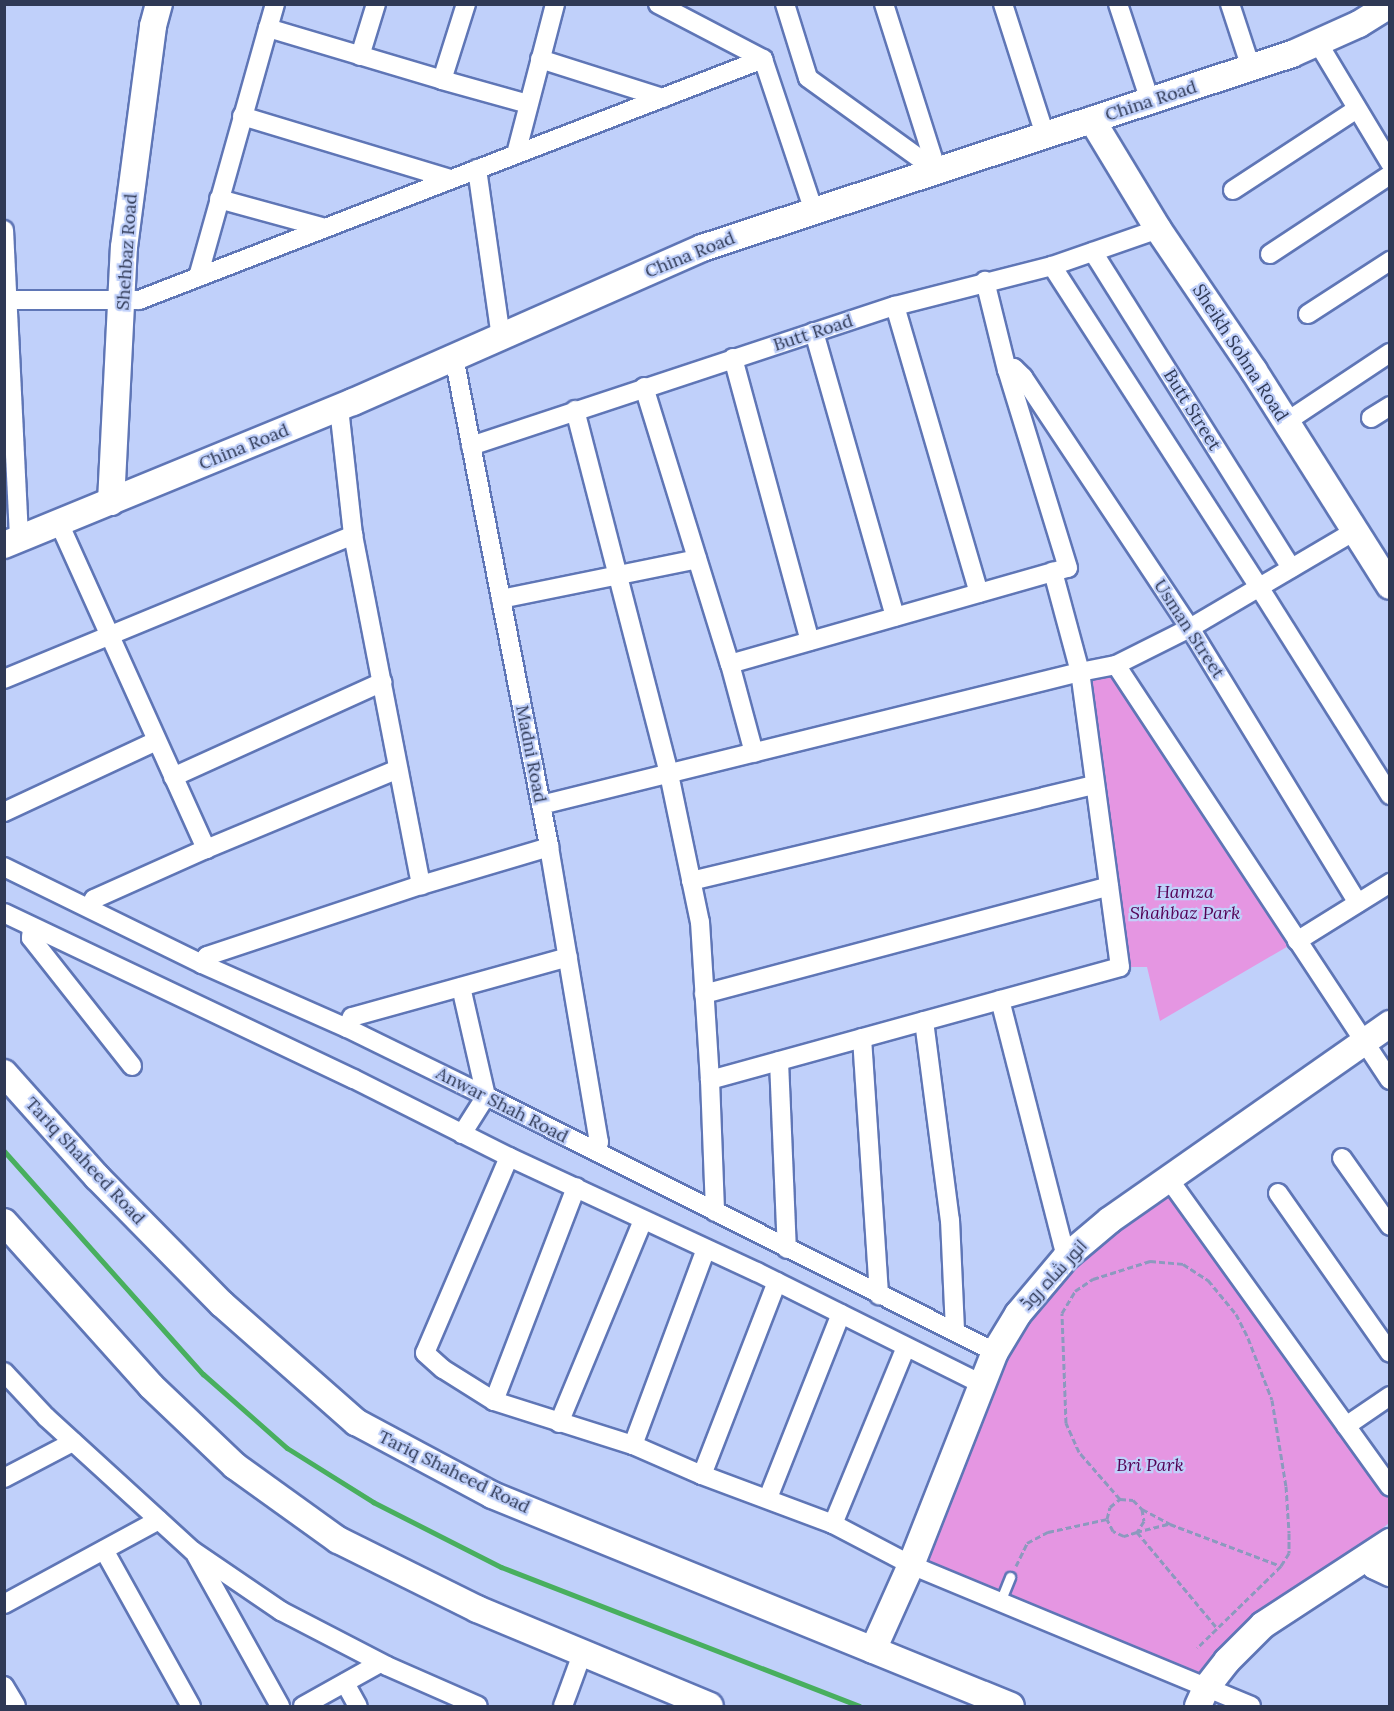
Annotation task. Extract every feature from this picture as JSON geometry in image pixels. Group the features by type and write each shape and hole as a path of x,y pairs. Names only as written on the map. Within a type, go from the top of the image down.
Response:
{"main road":[{"name":"Shehbaz Road","path":"111,502 124,248 153,26 159,4"},
{"name":"China Road","path":"12,542 339,408 702,248 1251,68 1318,43 1359,24 1389,5"},
{"name":"Sheikh Sohna Road","path":"1092,120 1158,229 1286,423 1389,586"},
{"name":"انور شاہ روڈ","path":"873,1650 911,1565 984,1385 995,1352 1018,1314 1066,1257 1110,1220 1389,1024"},
{"name":"Tariq Shaheed Road","path":"4,1073 97,1177 222,1304 356,1422 492,1495 1011,1707"},
{"path":"4,1222 151,1386 235,1466 338,1540 477,1609 710,1707"},
{"path":"1202,1697 1227,1661 1263,1625 1389,1542"},
{"path":"1368,1557 1375,1566 1389,1573"}],"street":[{"path":"198,277 275,4"},
{"path":"360,56 376,4"},
{"path":"442,80 466,4"},
{"path":"516,154 555,4"},
{"path":"785,4 808,78 937,171"},
{"path":"884,4 937,171"},
{"path":"1003,4 1045,135"},
{"path":"1118,4 1150,101"},
{"path":"1230,4 1251,68"},
{"path":"666,6 762,60 814,211"},
{"path":"268,27 528,104"},
{"path":"1318,43 1357,109 1382,133 1389,163"},
{"path":"540,59 663,98"},
{"path":"5,299 139,300 762,60"},
{"path":"1233,190 1357,109"},
{"path":"242,116 451,179"},
{"path":"477,169 501,337"},
{"path":"1270,254 1389,175"},
{"path":"219,199 325,228"},
{"name":"Butt Road","path":"471,446 895,306 985,281 1052,266 1158,229"},
{"path":"4,230 12,542"},
{"name":"Butt Street","path":"1093,252 1291,568"},
{"path":"1308,314 1389,261"},
{"path":"1052,266 1260,587 1389,795"},
{"path":"730,664 1068,568 1007,370 985,281"},
{"path":"895,306 979,593"},
{"path":"814,332 895,617"},
{"path":"1286,423 1389,353"},
{"name":"Madni Road","path":"454,357 549,847 598,1142 596,1152"},
{"path":"733,358 810,641"},
{"name":"Usman Street","path":"1007,370 1014,368 1023,377 1190,628 1358,903"},
{"path":"644,387 730,664 754,753"},
{"path":"1371,418 1389,406"},
{"path":"339,408 353,535 421,885"},
{"path":"575,410 669,774 700,922 710,1080 715,1212"},
{"path":"59,523 206,849"},
{"path":"541,805 1116,665 1190,628 1354,531"},
{"path":"4,680 353,535"},
{"path":"501,599 697,559"},
{"path":"710,1080 1120,967 1080,672 1053,572"},
{"path":"1116,665 1389,1080"},
{"path":"173,777 382,682"},
{"path":"4,812 156,741"},
{"path":"89,908 94,899 206,849 398,769"},
{"path":"691,881 1095,785"},
{"path":"202,964 207,956 421,885 549,847"},
{"name":"Anwar Shah Road","path":"4,867 202,964 347,1029 486,1096 995,1352"},
{"path":"1297,941 1389,883"},
{"path":"704,994 1109,886"},
{"path":"4,913 354,1079 508,1157 777,1282 984,1385"},
{"path":"32,927 31,938 132,1066"},
{"path":"347,1029 352,1017 568,957"},
{"path":"460,987 486,1096 462,1134"},
{"path":"1000,1000 1066,1257"},
{"path":"924,1021 950,1220 955,1330"},
{"path":"862,1038 879,1295"},
{"path":"779,1061 787,1249"},
{"path":"508,1157 425,1353 443,1369 494,1401 633,1445 702,1475 833,1524 911,1565 1000,1602 1202,1697 1251,1707"},
{"path":"1342,1158 1386,1214"},
{"path":"1168,1178 1389,1487"},
{"path":"494,1401 576,1187"},
{"path":"1278,1193 1389,1353"},
{"path":"559,1423 643,1220"},
{"path":"633,1445 706,1249"},
{"path":"702,1475 777,1282"},
{"path":"768,1498 841,1314"},
{"path":"833,1524 906,1347"},
{"path":"4,1372 73,1442 194,1551 281,1611 380,1663 477,1707"},
{"path":"1346,1426 1389,1396"},
{"path":"4,1478 73,1442"},
{"path":"4,1604 159,1520"},
{"path":"104,1550 191,1707"},
{"path":"194,1551 280,1707"},
{"path":"563,1707 582,1654"},
{"path":"303,1707 380,1663"},
{"path":"345,1683 358,1707"},
{"path":"4,1686 16,1707"},
{"path":"433,1687 444,1707"}],"lane":[{"path":"1000,1602 1010,1577"}],"path":[{"path":"1120,1499 1079,1452 1066,1423 1062,1313 1075,1290 1094,1279 1150,1261 1183,1264 1208,1280 1236,1314 1272,1400 1286,1486 1289,1533 1289,1553 1281,1566 1197,1648"},
{"path":"1170,1524 1124,1536 1113,1531 1107,1519 1110,1506 1120,1499 1133,1500 1142,1509 1170,1524 1281,1566"},
{"path":"1137,1532 1144,1521 1142,1509"},
{"path":"1010,1577 1027,1543 1048,1532 1107,1519"},
{"path":"1137,1532 1217,1628"}],"green space":[{"name":"Hamza Shahbaz Park","path":"1116,665 1297,941 1160,1021 1147,967 1120,967 1080,672"},
{"name":"Bri Park","path":"1166,1188 1389,1498 1389,1523 1356,1550 1283,1594 1244,1627 1196,1676 924,1562 1007,1356 1028,1317 1072,1265"}],"waterway":[{"path":"4,1151 203,1374 287,1448 373,1502 501,1567 859,1706"}]}
